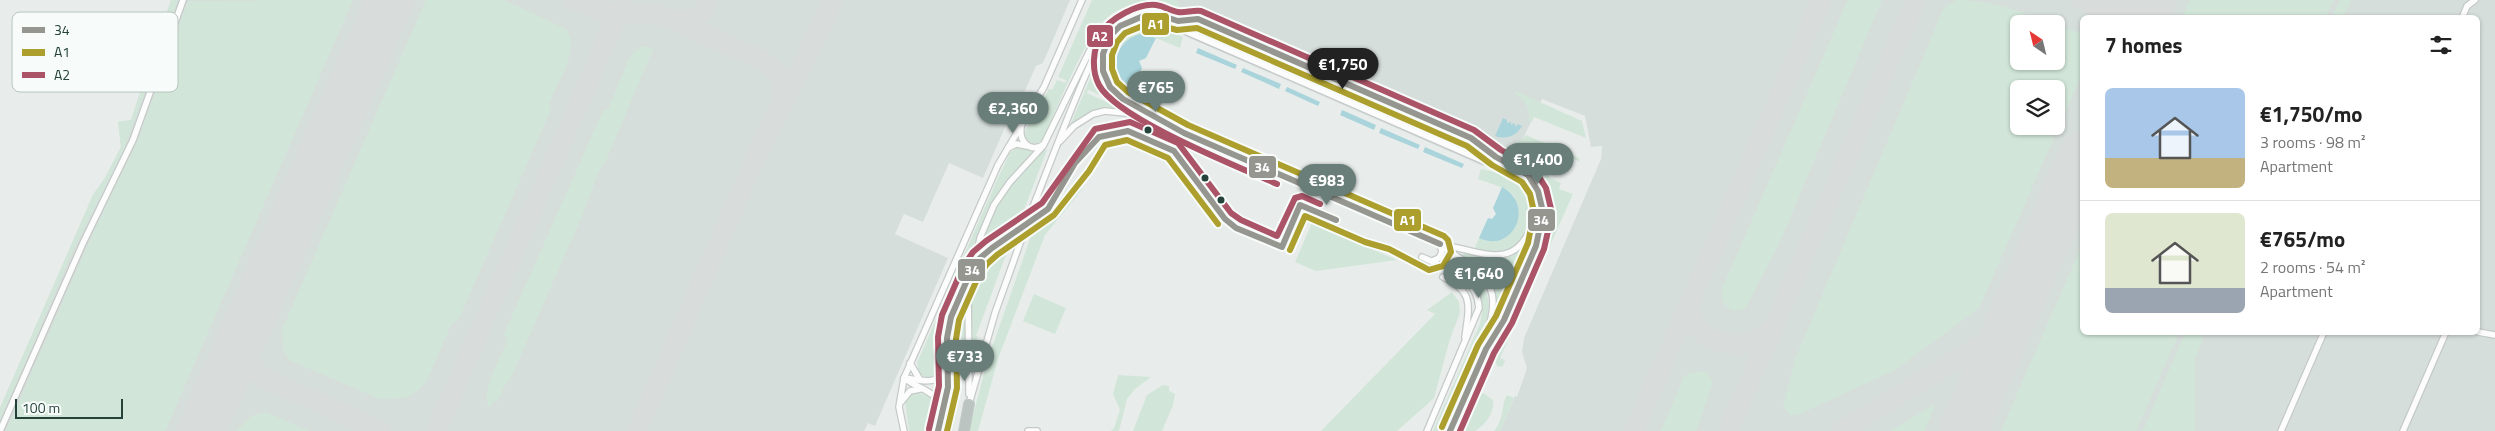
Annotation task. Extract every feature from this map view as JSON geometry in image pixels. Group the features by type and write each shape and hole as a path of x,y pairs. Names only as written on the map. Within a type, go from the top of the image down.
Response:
{"highway":[{"path":"964,431 970,404"}],"street":[{"path":"178,14 183,0"},
{"path":"904,431 899,407 904,378 910,363 1006,150 1044,87 1082,0"},
{"path":"2463,15 2467,6 2475,0"},
{"path":"938,431 948,387 947,338 950,317 975,265 980,238 994,206 1010,182 1036,156 1046,141 1094,42 1109,21 1128,10 1146,7 1155,10 1186,31 1509,172 1522,180 1530,190 1535,203 1535,216 1530,245 1450,431"},
{"path":"970,404 995,314 1031,212 1058,142 1108,30 1119,21 1133,14 1156,14 1167,18"},
{"path":"1156,14 1135,18 1114,31 1104,49 1103,71 1110,87 1118,95 1184,133"},
{"path":"0,431 83,243 133,140 150,92"},
{"path":"1058,142 1083,119 1105,111 1125,113 1184,133 1440,244 1478,269 1492,295 1492,317 1473,378"},
{"path":"1021,126 1021,138 1027,146"},
{"path":"1006,150 1016,144 1038,148 1046,141"},
{"path":"975,265 992,248 1048,209"},
{"path":"1440,244 1460,247 1485,256 1501,255 1513,250 1523,242 1535,216"},
{"path":"1431,261 1439,258 1442,252 1440,244"},
{"path":"1422,257 1463,276 1476,292 1478,313 1427,431"},
{"path":"1443,277 1459,285 1468,299 1464,344"},
{"path":"968,279 970,404"},
{"path":"2480,332 2495,335"},
{"path":"2281,431 2323,335"},
{"path":"2403,431 2445,335"},
{"path":"910,363 922,381"},
{"path":"904,378 931,382 938,380 948,367"},
{"path":"904,378 935,395 943,411"},
{"path":"899,407 905,394 913,389 920,388"},
{"path":"1028,431 1037,431"}],"shaded area":[{"path":"171,0 1070,0 1043,63 1036,66 1023,95 1018,97 983,178 949,163 923,222 904,214 895,234 948,258 875,426 868,423 864,431 0,431 0,408 93,195 105,178 121,147 118,122 131,120 140,92 178,92 178,12 167,12"},
{"path":"1177,0 2495,0 2495,431 1500,431 1515,396 1517,397 1527,368 1522,352 1524,338 1601,159 1602,146 1591,147 1585,116 1542,99 1514,157 1504,152 1483,166 1185,36 1184,17"}],"green space":[{"path":"171,0 178,0 174,12 167,12"},
{"path":"353,0 165,431 6,431 91,238 139,138 155,92 178,92 178,29 188,1"},
{"path":"426,0 504,0 566,29 570,37 570,56 549,103 551,109 458,321 452,323 426,382 419,390 406,398 380,399 291,361 283,349 284,335 281,332"},
{"path":"1092,0 1146,0 1144,4 1130,6 1117,11 1099,26 1072,74 1042,140 1038,143 1031,143 1026,139 1025,131 1049,89 1052,90 1057,80 1065,83 1066,80 1058,77"},
{"path":"1150,0 1177,0 1182,13 1179,14 1163,7 1148,4"},
{"path":"1848,0 1882,0 1778,246 1747,305 1744,309 1735,311 1724,303 1722,289"},
{"path":"1956,0 1969,1 1994,4 2030,15 2010,15 2010,70 2065,70 2065,27 2080,33 2080,79 2065,113 2065,80 2010,80 2010,135 2055,135 1979,308 1895,370 1797,415 1790,415 1783,406 1796,357 1944,8"},
{"path":"2190,0 2333,0 2327,15 2183,15"},
{"path":"2340,0 2351,0 2344,15 2333,15"},
{"path":"1145,22 1157,24 1183,37 1180,48 1151,36 1122,44 1116,56 1116,63 1119,75 1133,89 1129,99 1117,89 1109,78 1105,66 1105,54 1109,43 1118,33 1130,26"},
{"path":"645,46 653,49 607,158 598,173 582,216 509,382 507,381 497,402 493,401 490,408 487,401 487,393 492,375 508,340 504,334 603,111 608,110 629,59 636,50"},
{"path":"1097,63 1103,85 1114,99 1125,105 1088,90 1087,93 1121,109 1099,109 1071,123"},
{"path":"1515,91 1582,121 1586,138 1534,117 1532,122 1529,121 1529,112 1526,104 1514,93"},
{"path":"140,92 145,92 124,149 71,255 0,422 0,408 93,195 105,178 121,147 118,122 131,120"},
{"path":"1526,135 1579,158 1580,162 1540,144 1535,154 1540,156 1538,162 1549,166 1547,173 1550,178 1561,183 1559,189 1573,194 1500,358 1505,360 1503,366 1498,367 1492,357 1546,232 1549,218 1549,205 1541,184 1525,167 1502,154 1501,151 1517,144"},
{"path":"1017,147 1033,152 1001,188 987,211 944,324 940,343 941,370 934,378 926,379 919,374 917,363 996,182 1010,153"},
{"path":"1044,149 1047,150 1019,223 981,249 991,215 1002,197"},
{"path":"1481,169 1503,174 1515,180 1523,188 1528,198 1530,220 1526,231 1512,247 1501,252 1491,253 1474,250 1479,238 1489,241 1498,240 1512,230 1517,221 1517,203 1512,194 1501,187 1478,179"},
{"path":"1084,187 1045,235 998,359 978,431 969,431 987,362 1033,230 1042,219"},
{"path":"1312,223 1397,260 1316,271 1295,262"},
{"path":"1011,241 976,336 978,336 973,350 972,287 983,265 994,253"},
{"path":"1521,248 1524,249 1496,310 1494,293 1488,278 1477,266 1462,257 1465,251 1480,257 1500,257"},
{"path":"2080,250 2080,335 2178,335 2136,431 2001,431"},
{"path":"1460,263 1479,278 1483,285 1488,299 1488,316 1444,431 1433,431 1480,324 1482,315 1479,292 1471,279 1457,269"},
{"path":"1452,292 1459,302 1460,313 1450,339 1434,398 1397,431 1321,431 1435,314 1427,310"},
{"path":"1034,294 1066,308 1055,334 1023,321"},
{"path":"964,302 964,351 956,415 953,431 942,431 953,386 952,335"},
{"path":"2184,335 2204,335 2195,359 2195,431 2143,431"},
{"path":"1701,371 1708,374 1713,382 1696,431 1661,431 1684,377 1690,373"},
{"path":"1118,375 1151,377 1135,389 1127,399 1119,431 1111,431 1114,428 1120,410 1113,394"},
{"path":"1163,385 1169,386 1169,391 1175,394 1173,405 1162,431 1133,431 1147,395"},
{"path":"914,392 929,396 936,403 936,412 931,431 909,431 905,402"},
{"path":"1483,393 1493,400 1491,414 1486,422 1475,431 1460,431 1475,396"},
{"path":"1507,395 1514,398 1500,431 1494,431 1500,421"},
{"path":"1935,404 1925,431 1891,431"},
{"path":"265,412 309,431 237,431 251,416"}],"water":[{"path":"1141,34 1156,38 1146,58 1139,61 1142,68 1133,89 1119,75 1116,59 1124,44 1131,38"},
{"path":"1198,48 1237,65 1235,69 1196,53"},
{"path":"1243,68 1281,84 1279,89 1241,72"},
{"path":"1287,87 1320,102 1318,106 1285,91"},
{"path":"1342,110 1376,125 1374,130 1340,115"},
{"path":"1503,118 1507,120 1507,123 1511,122 1511,125 1514,123 1516,127 1518,124 1522,126 1511,136 1503,138 1495,136"},
{"path":"1381,128 1420,145 1418,149 1379,133"},
{"path":"1425,147 1464,164 1462,168 1423,152"},
{"path":"1502,187 1512,195 1518,205 1519,215 1516,225 1510,234 1502,239 1491,241 1479,238 1488,218 1492,219 1496,214 1493,208"}],"taxiway":[{"path":"573,0 613,15 656,13 758,58 770,66 779,76 783,89 782,103"},
{"path":"436,431 624,0"},
{"path":"674,20 685,21 695,17 703,10 708,0"},
{"path":"637,431 762,143 804,62 833,0"},
{"path":"1634,431 1821,0"},
{"path":"1728,431 1916,0"},
{"path":"2080,0 2097,7 2113,10 2128,9 2144,0"},
{"path":"1691,299 1691,314 1697,326 1707,336 1720,342 1734,345 1748,343 1762,338 1772,328"},
{"path":"1841,431 1993,337 2005,328 2014,315"},
{"path":"244,330 249,359 262,377 381,431"}],"runway":[{"path":"201,431 390,0"},
{"path":"2144,15 2151,0"},
{"path":"1963,431 2080,162"}],"transit line":[{"name":"A2","path":"1277,184 1180,141 1153,127 1110,98 1099,85 1094,66 1096,46 1105,28 1117,17 1141,6 1156,5 1178,12 1201,11 1474,130 1501,150 1534,169 1546,188 1552,213 1544,249 1512,323 1494,353 1460,431"},
{"name":"34","path":"1440,244 1184,133 1123,99 1110,87 1103,71 1103,54 1109,37 1120,26 1148,14 1156,14 1178,21 1198,19 1471,138 1496,157 1528,175 1538,191 1543,212 1536,246 1504,320 1486,349 1450,431"},
{"name":"A1","path":"1290,250 1305,216 1365,242 1389,249 1429,270 1443,266 1451,252 1448,240 1444,236 1188,125 1128,92 1117,82 1112,69 1112,55 1117,42 1125,33 1150,23 1177,30 1197,28 1467,146 1492,165 1522,182 1530,194 1534,212 1528,243 1496,316 1478,345 1442,427"},
{"name":"A2","path":"929,429 939,386 938,337 942,315 963,267 973,252 986,241 1042,203 1095,129 1130,122 1178,143 1231,213 1241,220 1277,236 1295,198 1302,196 1320,204"},
{"name":"34","path":"938,431 948,387 947,338 951,317 971,271 980,258 992,248 1048,209 1075,163 1099,137 1128,131 1174,151 1225,219 1236,228 1282,247 1300,205 1336,220"},
{"name":"A1","path":"947,431 957,388 956,339 959,320 979,275 997,255 1054,215 1089,171 1105,145 1127,140 1168,158 1218,224"}]}
